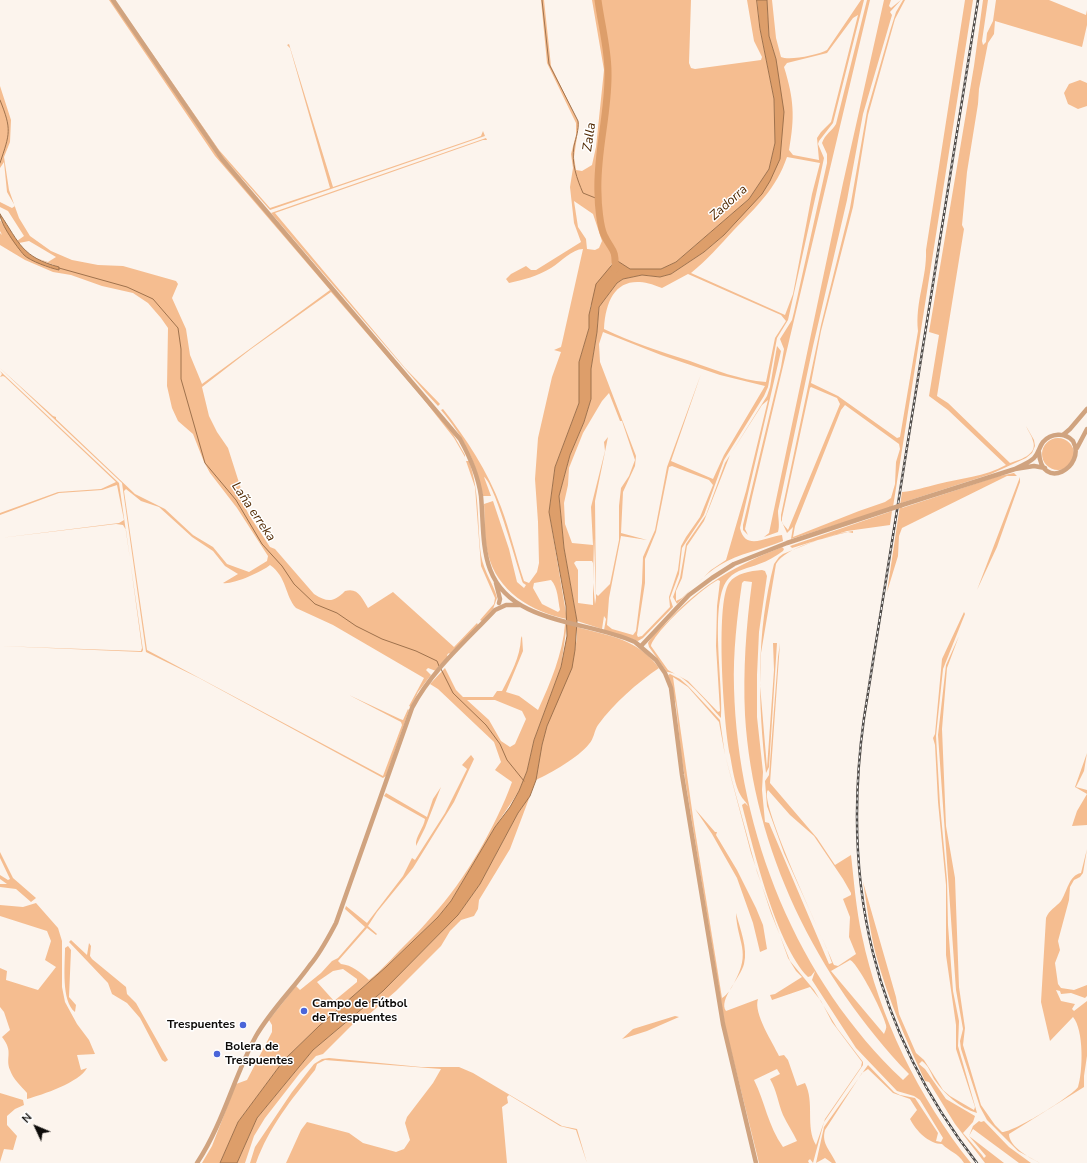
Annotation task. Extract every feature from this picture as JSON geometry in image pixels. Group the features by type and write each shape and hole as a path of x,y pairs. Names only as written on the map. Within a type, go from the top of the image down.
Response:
{"street":[{"path":"113,0 219,154 460,439 474,469 480,494 485,556 495,580 500,605"},
{"path":"1015,469 1030,461 1039,452 1042,444 1048,438 1063,435 1070,429 1087,408"},
{"path":"641,646 689,595 734,564 774,547 1015,469 1034,466 1058,473 1068,471 1077,460 1077,448 1087,429"},
{"path":"1063,435 1069,437 1077,448"},
{"path":"1039,452 1045,468"},
{"path":"495,580 509,596 521,606"},
{"path":"197,1163 212,1136 256,1036 267,1018 312,964 325,945 336,923 412,708 419,695 432,678 509,596"},
{"path":"500,605 510,604 521,606 546,616 620,636 641,646 650,653 662,668 671,688 682,775 723,1024 756,1163"}],"shaded area":[{"path":"109,0 111,0 217,155 425,398 453,434 465,457 454,438 421,396 331,292 251,349 202,387 209,416 217,432 228,448 242,492 242,501 249,515 270,547 275,549 314,594 323,599 331,600 345,591 353,591 359,594 368,608 393,592 454,647 477,623 478,625 451,655 449,653 447,655 448,657 436,671 428,668 426,670 431,675 418,692 411,707 409,706 424,678 333,625 296,608 292,603 280,575 270,565 247,577 233,582 223,583 238,574 225,566 213,551 192,537 159,507 141,501 126,489 124,491 147,650 383,776 402,725 401,722 349,695 403,720 408,709 409,710 386,776 383,778 199,678 146,652 122,483 0,368 53,416 56,417 56,419 135,494 165,509 193,535 213,547 227,564 249,572 267,561 268,556 237,508 210,473 193,434 178,421 172,408 167,386 168,328 161,318 148,303 133,293 102,286 71,275 53,272 25,260 0,245 0,233 2,235 0,231 0,220 24,255 45,266 59,270 59,267 33,257 48,262 56,257 29,241 19,243 17,241 24,236 8,211 0,207 0,202 12,208 15,206 19,218 30,236 51,251 72,260 98,265 123,266 176,281 178,284 172,298 186,329 190,355 202,384 330,290 215,156"},
{"path":"115,0 219,150 270,208 330,188 290,48 287,45 289,44 333,187 476,138 481,136 483,131 485,136 270,210 223,157"},
{"path":"541,0 544,0 551,66 579,123 574,157 576,170 582,171 592,165 596,147 604,70 592,0 691,0 689,63 691,68 695,69 761,60 762,57 754,41 747,0 757,0 760,29 774,99 775,143 769,169 749,199 676,262 661,269 629,269 616,260 612,263 590,307 589,328 579,362 579,403 555,467 549,512 567,619 541,611 517,598 499,579 488,554 485,536 484,504 493,501 509,549 517,582 524,588 526,585 523,583 500,509 489,483 484,477 491,496 483,496 473,460 457,430 441,410 443,409 460,432 490,481 504,516 524,581 529,583 537,572 539,563 535,479 538,438 552,377 561,352 554,350 561,347 583,249 575,251 551,268 536,275 509,283 506,279 511,274 526,266 531,270 536,270 581,242 574,223 570,187 573,168 571,154 576,135 576,123 547,63","holes":["574,201 593,214 602,241 599,248 595,250 587,249 586,239 578,227","551,580 555,586 557,594 560,610 558,612 542,604 533,588 534,583"]},
{"path":"757,0 767,0 769,36 776,59 784,112 780,159 770,181 762,194 724,235 704,252 671,274 660,277 642,275 623,279 617,283 599,307 597,332 591,369 591,399 584,422 570,455 559,496 564,548 577,621 575,650 572,668 547,726 536,780 530,796 518,813 480,884 458,915 383,991 313,1050 257,1118 237,1163 220,1163 238,1122 284,1060 319,1026 386,967 438,917 451,901 495,827 510,807 519,791 527,771 534,740 561,667 567,636 566,606 549,512 555,467 579,403 579,362 589,328 589,315 596,284 616,260 630,269 661,269 676,262 749,199 769,169 775,143 774,99 760,29"},
{"path":"767,0 772,0 776,38 781,57 797,58 827,50 861,0 864,0 833,123 818,144 824,158 788,320 777,338 768,387 764,396 724,460 704,515 682,548 679,574 670,598 673,607 643,638 638,641 604,630 606,619 604,616 602,629 577,621 564,548 559,496 570,455 584,422 591,399 591,369 597,332 599,307 617,283 623,279 642,275 660,277 671,274 704,252 724,235 741,215 780,159 776,59 769,36","holes":["858,15 831,122 817,138 819,160 793,155 789,150 793,118 792,99 784,67 787,63 827,53 853,18","787,157 820,163 812,194 793,294 785,315 691,273 757,205 777,179","688,274 781,315 786,321 775,338 766,382 737,377 718,371 646,346 604,329 608,304 619,288 627,283 648,283 662,288","603,332 661,355 720,375 765,386 724,455 713,479 671,461 701,374 667,467 655,530 643,557 642,583 636,631 633,635 612,629 607,625 609,598 621,536 647,540 621,533 623,492 635,466 636,456 600,362 599,344","609,393 620,421 622,421 635,460 629,476 621,488 619,506 619,540 610,584 598,596 596,594 595,501 608,437 604,442 605,451 591,507 593,545 572,543 565,524 564,503 568,485 569,468 583,433 602,401","672,466 709,480 713,485 700,517 681,546 678,570 669,597 670,607 642,636 638,637 637,635 645,583 645,559 656,532 669,467","594,538 596,598 595,604 593,583","576,561 592,561 593,563 593,605 578,603 578,570 574,563"]},
{"path":"867,0 870,0 752,497 745,529 748,535 743,530 743,525 781,367 784,349 780,339 792,320 827,163 827,154 822,143 836,124"},
{"path":"884,0 891,0 889,6 891,8 901,0 890,12 892,15 863,114 847,200 813,346 778,511 779,530 778,532 764,537 769,533 843,183"},
{"path":"903,0 905,0 895,19 868,115 853,207 821,331 811,383 838,396 897,438 900,437 918,331 918,310 925,270 926,250 965,0 973,0 893,507 791,539 793,527 787,533 783,524 788,530 840,404 837,398 811,387 810,388 782,522 781,515 821,325 850,208 867,111 896,12","holes":["845,405 899,444 900,449 896,462 895,484 891,498 885,502 793,537 795,526 841,410"]},
{"path":"983,0 988,0 982,41 983,45 986,42 987,33 993,21 996,0 1049,0 1086,15 1087,10 1087,25 1082,47 995,21 994,34 988,43 979,89 967,172 962,225 964,229 937,396 948,403 1010,463 1027,456 1033,450 1034,446 1032,439 1026,426 1034,440 1035,446 1032,453 1026,458 991,474 901,503 902,508 999,476 1014,473 1017,476 1007,476 902,528 899,536 898,556 887,592 902,492 981,475 1006,465 948,410 929,396 939,335 929,332 974,66"},
{"path":"1080,80 1087,83 1087,106 1078,109 1068,104 1064,93 1069,84"},
{"path":"0,86 11,120 10,142 4,157 9,190 14,205 7,192 4,162 0,168"},
{"path":"486,138 487,140 483,140 275,213 405,368 440,404 438,406 426,393 271,213"},
{"path":"0,214 23,248 29,254 37,259 59,267 59,270 35,262 24,255 13,241 3,224"},
{"path":"777,346 781,351 740,528 743,535 752,541 764,540 782,535 783,541 727,561 703,578 711,570 726,560 746,491 768,400 762,405 731,454 767,396"},
{"path":"0,371 119,483 126,529 123,525 116,524 0,538 119,523 124,520 117,485 102,490 59,493 0,515 0,513 58,492 101,489 116,482 5,377 0,377 2,374"},
{"path":"1055,438 1061,438 1071,445 1074,454 1073,460 1067,467 1061,470 1055,470 1045,463 1042,457 1042,451 1049,441"},
{"path":"730,455 704,521 687,546 682,578 676,591 676,601 682,598 694,587 677,604 673,597 680,578 686,544 706,515 725,463"},
{"path":"466,461 469,461 475,484 482,561 497,598 493,609 482,621 480,620 494,604 495,598 481,566 475,487"},
{"path":"1020,477 1020,482 997,547 977,590"},
{"path":"892,511 890,525 847,531 792,548 790,546"},
{"path":"853,531 853,533 848,532 815,541 844,532"},
{"path":"782,547 784,549 769,560 735,573 729,578 723,589 719,605 718,624 721,718 681,677 688,681 718,712 720,711 716,646 717,606 720,581 718,580 711,584 691,600 670,620 654,639 651,646 668,670 678,676 667,672 649,647 648,643 681,607 707,586 750,561"},
{"path":"795,549 781,558 776,564 761,653 760,677 761,642 764,616 774,564 783,554"},
{"path":"130,560 143,650 142,652 0,646 141,651 142,648"},
{"path":"762,570 765,571 767,576 759,632 757,675 757,717 763,772 762,790 765,822 769,823 829,964 832,963 828,953 834,965 838,966 856,954 849,937 850,917 843,899 851,895 851,893 814,836 790,815 768,790 767,800 782,844 820,932 784,853 767,806 765,781 769,775 780,643 770,783 817,838 835,865 851,855 862,936 869,966 890,1026 903,1056 934,1112 971,1163 964,1163 959,1157 942,1144 932,1142 919,1132 910,1119 917,1110 910,1099 893,1093 868,1069 863,1073 868,1065 894,1092 900,1095 915,1098 938,1133 936,1141 941,1142 943,1138 920,1100 914,1096 897,1091 856,1048 812,980 815,971 808,977 796,962 776,920 760,871 742,805 745,803 748,806 739,792 734,776 725,720 722,667 722,615 725,595 729,583 735,577 744,573","holes":["744,581 752,582 744,682 745,715 751,765 761,815 776,863 796,909 819,954 846,996 876,1037 909,1074 903,1080 865,1040 832,997 804,950 780,901 761,849 747,796 738,742 734,688 734,661 738,609 742,583","850,960 859,970 881,1011 886,1026 884,1034 831,971"]},
{"path":"964,612 965,614 943,669 936,736 940,805 947,880 948,925 953,991 959,1021 958,1046 977,1113 965,1108 953,1100 943,1090 950,1096 974,1110 975,1107 956,1049 956,1025 946,955 946,885 938,802 935,745 933,738 935,734 942,659"},
{"path":"565,624 567,624 561,667 534,740 527,771 519,791 495,827 451,901 438,917 386,967 319,1026 284,1060 238,1122 220,1163 202,1163 212,1146 236,1084 247,1080 272,1032 272,1025 269,1020 296,986 300,990 321,973 332,961 338,958 365,927 345,909 346,906 367,923 403,876 412,858 415,860 445,813 467,769 462,765 471,755 474,759 454,802 413,868 377,912 368,926 377,934 376,935 367,928 338,961 341,964 356,969 369,980 378,972 419,931 445,902 468,869 498,816 512,782 495,770 501,762 494,742 438,689 430,684 445,668 456,690 463,697 493,697 497,691 502,691 512,672 519,652 522,636 523,651 506,692 519,696 538,710 559,657","holes":["467,700 495,700 522,711 526,719 515,744 510,747 501,741 489,720","343,969 357,979 357,982 334,1001 317,982 333,971"]},
{"path":"577,627 612,636 633,645 651,658 659,668 642,680 611,709 598,725 591,742 579,754 536,780 540,753 547,726 571,665"},
{"path":"959,636 947,668 942,729 946,826 955,878 959,987 965,1028 963,1045 981,1105 995,1125 1002,1132 1018,1127 1029,1121 1065,1098 1078,1087 1081,1071 1082,1051 1077,1023 1073,1017 1050,1041 1041,1002 1046,918 1047,915 1061,901 1071,880 1077,874 1081,873 1087,849 1083,873 1080,877 1074,880 1070,887 1069,900 1058,941 1060,950 1055,963 1058,984 1061,988 1074,990 1087,985 1087,996 1085,998 1071,993 1061,994 1060,991 1056,990 1061,1001 1075,1004 1072,1009 1074,1011 1087,1001 1087,1056 1084,1087 1009,1134 1012,1143 1016,1148 1029,1157 1018,1151 987,1120 980,1107 961,1049 960,1041 963,1029 956,990 938,735 946,665"},
{"path":"773,643 777,643 769,767 766,773 761,721 760,688 767,768 774,670"},
{"path":"670,674 680,679 688,686 720,720 725,755 719,722 688,687 673,677 694,824 722,998 730,990 724,1006 726,1011 758,999 758,1012 768,1036 779,1056 784,1055 788,1060 797,1086 805,1083 808,1090 811,1130 816,1145 825,1119 861,1067 862,1062 832,1022 823,1005 837,1028 863,1062 863,1065 824,1122 813,1163 810,1159 808,1161 809,1163 759,1163 725,1026 681,754 676,705 668,675","holes":["777,1069 780,1074 770,1079 783,1115 797,1141 783,1147 770,1122 754,1080"]},
{"path":"1087,753 1084,771 1076,787 1087,790 1087,794 1075,787"},
{"path":"441,787 425,828 416,846 417,839 425,819 384,796 386,793 427,817 433,799"},
{"path":"1087,794 1087,825 1072,826 1077,811"},
{"path":"530,796 510,849 479,900 478,909 474,916 461,920 450,931 441,946 396,991 367,1016 354,1023 323,1054 316,1056 300,1073 265,1118 254,1136 245,1163 237,1163 257,1118 313,1050 383,991 458,915 480,884 518,813"},
{"path":"695,809 715,832 717,832 716,835 737,870 763,925 767,949 760,952 753,923 737,878 712,834"},
{"path":"0,852 13,878 36,898 31,902 16,889 0,887 0,884 7,884 0,879 0,875 8,880 10,879 0,858"},
{"path":"863,882 896,997 899,1014 916,1053 924,1060 943,1090 934,1079 928,1067 922,1061 919,1064 925,1069 946,1099 975,1116 973,1122 963,1133 984,1158 986,1156 969,1136 1004,1163 985,1163 955,1124 929,1082 925,1081 898,1019 876,955"},
{"path":"36,903 58,928 62,941 62,987 65,1002 77,1024 89,1040 95,1054 77,1055 81,1070 87,1068 77,1078 60,1087 27,1099 27,1093 11,1073 8,1061 8,1047 2,1037 10,1030 4,1012 0,1007 0,968 7,971 6,980 38,990 56,967 45,960 51,941 47,931 0,916 0,905 23,907"},
{"path":"736,913 743,938 745,958 742,969 734,984 742,963 743,955"},
{"path":"780,935 790,961 820,999 810,987 772,1000 770,995 775,994 802,977 796,971 788,958"},
{"path":"71,940 87,955 89,943 91,946 90,956 92,959 126,987 127,994 136,1003 168,1060 165,1062 162,1060 140,1018 127,1003 112,994 108,983 69,942"},
{"path":"68,946 71,950 69,997 76,1005 75,1012 68,1000 64,973 65,948"},
{"path":"675,1016 679,1017 647,1031 622,1039 633,1029"},
{"path":"329,1058 421,1067 459,1067 473,1073 562,1126 577,1129 587,1163 576,1130 560,1126 509,1095 507,1097 508,1103 502,1107 507,1163 286,1163 301,1130 307,1122 349,1133 363,1143 396,1152 404,1149 410,1140 405,1123 407,1117 433,1083 441,1069 325,1060 317,1064 315,1070 281,1114 267,1138 256,1163 250,1163 255,1147 292,1092 314,1064 322,1059"},
{"path":"859,1078 825,1130 825,1143 836,1163 832,1163 825,1158 816,1163 824,1127"},
{"path":"0,1093 23,1100 24,1105 15,1109 7,1116 7,1125 17,1136 13,1150 4,1149 0,1162"},
{"path":"979,1121 984,1121 1009,1147 1031,1163 1019,1163 973,1129 969,1136 973,1126"}],"waterway":[{"path":"542,0 549,64 578,121 578,130 573,152 577,176 583,193 598,199"},
{"name":"Zalla","path":"598,0 608,63 607,103 599,163 598,203 600,221 604,235 614,253 615,269"},
{"name":"Laña erreka","path":"0,100 8,125 8,138 0,163"},
{"name":"Laña erreka","path":"59,268 127,287 153,299 178,328 181,349 181,379 205,463 236,500 262,544 282,566 294,584 315,604 337,613 356,626 382,639 416,651 437,661 439,666"},
{"name":"Laña erreka","path":"441,669 453,693 486,725 500,744 507,760 524,781"}],"railway":[{"path":"977,1163 941,1112 912,1061 889,1007 873,952 862,896 857,838 858,779 864,718 978,0"}],"place":[{"name":"Campo de Fútbol de Trespuentes","path":"304,1011"},
{"name":"Trespuentes","path":"243,1025"},
{"name":"Bolera de Trespuentes","path":"217,1054"}],"water label":[{"name":"Zadorra","path":"729,203"}]}
